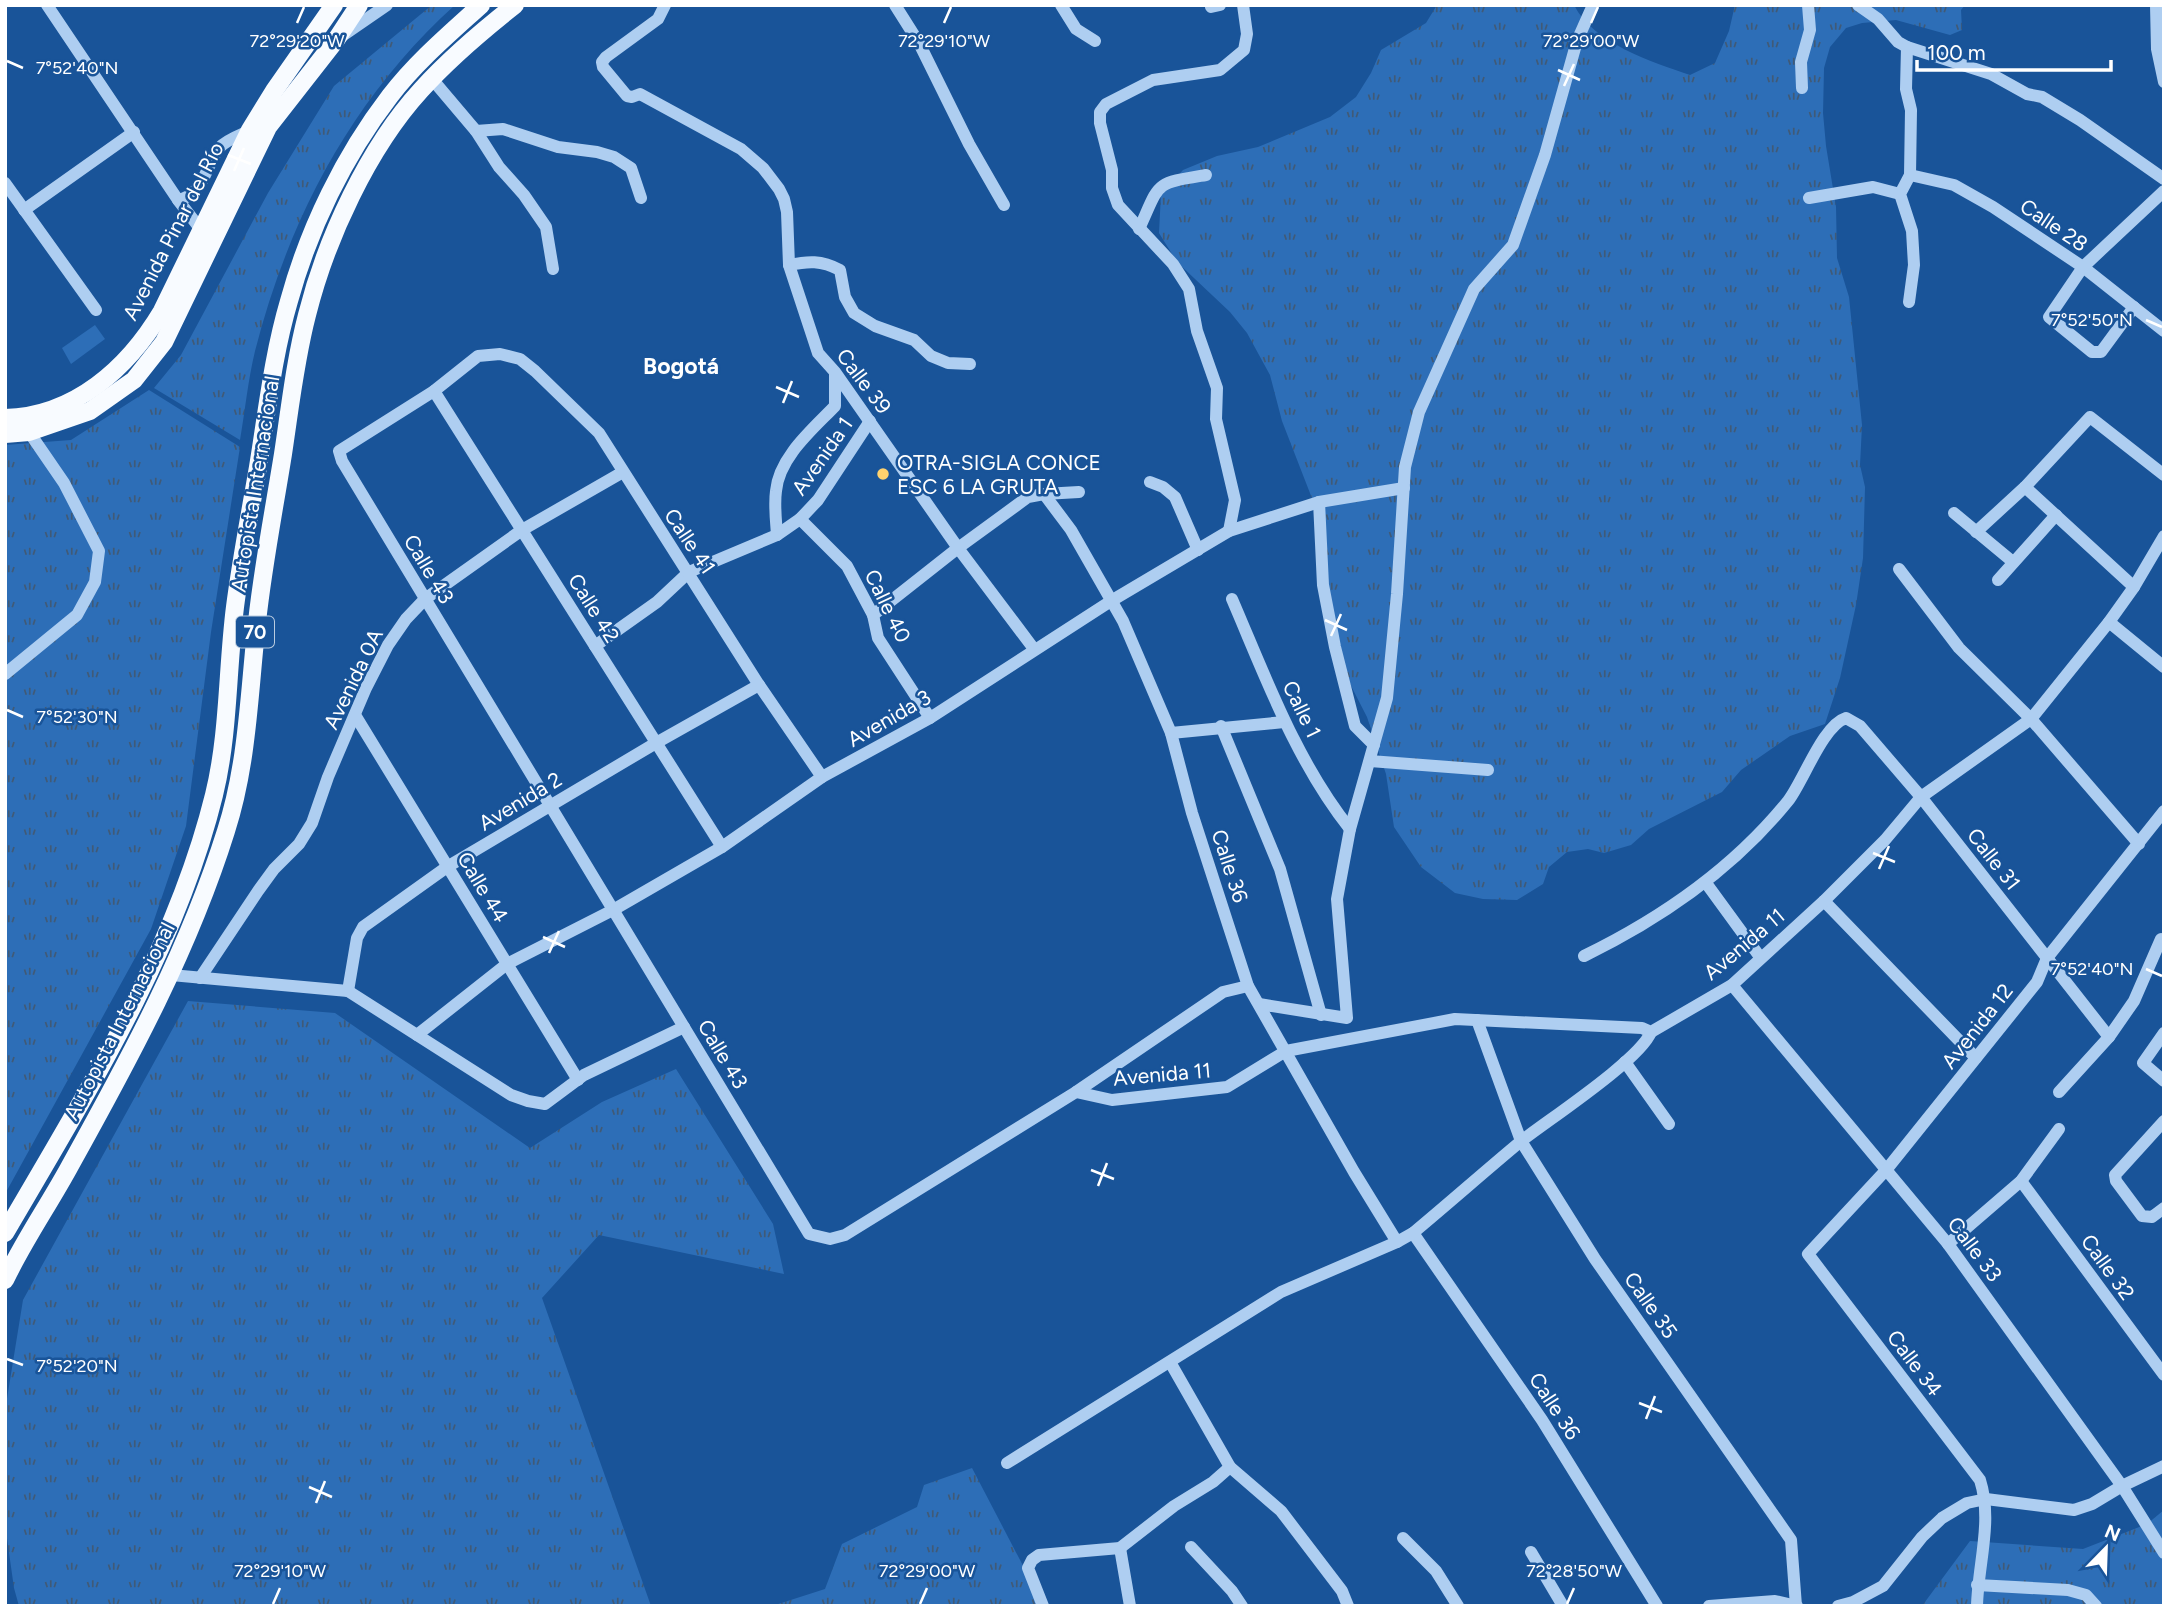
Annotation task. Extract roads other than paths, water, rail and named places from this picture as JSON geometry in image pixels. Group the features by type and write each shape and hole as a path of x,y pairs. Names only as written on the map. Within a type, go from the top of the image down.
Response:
{"main road":[{"name":"Avenida Pinar del Río","path":"5,434 15,421 47,411 90,391 130,357 147,335 162,311 250,130 334,5"},
{"name":"Avenida Pinar del Río","path":"15,421 90,411 134,380 164,342 268,127 336,40 359,5"},
{"name":"Autopista Internacional","path":"5,1234 73,1115 142,984 171,921 201,839 223,746 235,607 278,348 288,303 305,251 333,189 375,117 413,68 481,5"},
{"name":"Autopista Internacional","path":"5,1280 122,1072 171,975 221,847 240,779 259,597 296,364 310,304 324,262 359,183 401,115 461,51 515,5"}],"street":[{"path":"47,5 178,200 202,231"},
{"path":"336,40 387,5"},
{"name":"Calle 39","path":"665,5 658,19 602,62 603,67 626,96 640,94 741,149 762,168 779,189 787,212 789,265 818,353 835,372 958,548 1034,649"},
{"path":"895,5 919,43 969,144 1004,205"},
{"path":"1061,5 1076,29 1095,41"},
{"path":"1229,531 1235,500 1216,419 1217,388 1197,331 1189,289 1174,264 1118,205 1112,188 1112,170 1100,123 1100,112 1106,104 1153,80 1220,71 1244,50 1247,34 1243,5"},
{"path":"1352,1038 1337,899 1350,829 1387,698 1405,467 1419,412 1474,289 1513,245 1545,155 1577,41 1593,5"},
{"path":"1802,88 1801,62 1810,30 1808,5"},
{"path":"1858,5 1878,19 1898,42 1991,74 2027,94 2042,97 2080,120 2164,179"},
{"path":"2156,5 2157,49 2164,82"},
{"path":"1907,47 1906,89 1912,110 1910,175 1899,194 1912,231 1914,265 1909,302"},
{"path":"432,79 476,131 499,167 547,227 553,269"},
{"path":"476,131 503,129 558,147 614,157 631,168 642,198"},
{"path":"178,200 187,199 196,192 223,144 250,130"},
{"path":"24,210 134,132"},
{"name":"Calle 28","path":"1910,175 1954,186 1993,207 2083,267 2164,331"},
{"path":"1139,229 1157,189 1164,182 1206,176"},
{"path":"5,183 96,310"},
{"path":"1809,198 1873,187 1899,194"},
{"path":"2134,307 2097,354 2049,317 2083,267 2164,191"},
{"path":"789,265 809,261 825,262 840,270 845,297 854,313 875,326 914,341 931,356 948,363 970,364"},
{"name":"Calle 41","path":"434,390 478,356 500,354 520,359 569,402 599,433 759,685 821,777"},
{"path":"777,535 776,488 801,441 835,406 835,372"},
{"name":"Calle 43","path":"434,390 342,448 339,456 809,1234 830,1239 845,1235 1076,1092 1223,992 1248,986"},
{"name":"Calle 42","path":"434,390 722,847"},
{"path":"1976,532 2025,487 2090,417 2164,475"},
{"path":"5,674 77,615 95,582 99,551 64,483 15,421"},
{"name":"Avenida 1","path":"595,646 657,602 689,572 777,535 800,519 818,500 870,421"},
{"name":"Avenida 0A","path":"200,978 258,891 274,869 299,845 312,823 328,777 355,715 388,645 406,619 425,599 522,530 622,472"},
{"path":"1150,482 1163,487 1175,497 1198,550"},
{"path":"2025,487 2134,587"},
{"name":"Avenida 3","path":"417,1035 507,964 613,909 722,847 821,777 930,718 1034,649 1229,531 1319,502 1404,488"},
{"path":"873,615 1028,497 1079,492"},
{"name":"Calle 36","path":"1044,494 1071,530 1123,621 1171,733 1192,813 1248,986 1353,1172 1397,1241"},
{"path":"1319,502 1323,585 1335,647 1355,726 1374,745"},
{"path":"1954,513 2013,562"},
{"path":"1998,580 2056,515"},
{"name":"Calle 40","path":"800,519 847,566 873,615 878,638 930,718"},
{"name":"Avenida 11","path":"1076,1092 1112,1100 1227,1087 1286,1051 1455,1018 1643,1028 1651,1032 1732,985 1824,901 1885,840 1921,797 2031,719 2109,622 2134,587 2164,536"},
{"path":"1899,569 1959,648 2031,719 2139,844"},
{"name":"Calle 1","path":"1232,599 1284,722 1335,810 1350,829"},
{"path":"2109,622 2164,667"},
{"name":"Avenida 2","path":"348,991 357,938 363,927 447,867 759,685"},
{"name":"Calle 44","path":"355,715 578,1080"},
{"name":"Calle 31","path":"1706,883 1754,841 1790,798 1817,750 1840,720 1851,719 1921,797 2109,1037"},
{"path":"1171,733 1221,726 1284,722"},
{"path":"1221,726 1280,869 1321,1015"},
{"path":"1370,761 1488,770"},
{"name":"Avenida 12","path":"1808,1254 1887,1169 2037,982 2048,958 2164,811"},
{"path":"1584,956 1635,931 1706,883 1760,957"},
{"path":"1824,901 1976,1058"},
{"path":"2059,1092 2109,1037 2134,1001 2161,939"},
{"path":"171,975 348,991 511,1096 545,1104 578,1080 684,1027"},
{"name":"Calle 33","path":"1732,985 1948,1244 2122,1486 2164,1553"},
{"path":"1259,1004 1348,1018"},
{"name":"Calle 35","path":"1477,1020 1521,1142 1595,1259 1791,1540 1796,1606"},
{"path":"1007,1463 1281,1292 1413,1233 1521,1142 1625,1062 1651,1032"},
{"path":"2164,1033 2143,1063 2164,1081"},
{"path":"1625,1062 1669,1124"},
{"path":"2164,1121 2115,1175 2116,1181 2142,1216 2152,1217 2164,1208"},
{"path":"1948,1244 2021,1181 2059,1129"},
{"name":"Calle 32","path":"2021,1181 2164,1375"},
{"name":"Calle 36","path":"1413,1233 1542,1420 1657,1606"},
{"name":"Calle 34","path":"1808,1254 1980,1480 1986,1499"},
{"path":"1170,1362 1230,1467 1281,1511 1342,1591 1348,1606"},
{"path":"1838,1606 1853,1602 1883,1586 1922,1537 1942,1518 1967,1503 1986,1499 2074,1510 2092,1504 2164,1466"},
{"path":"1043,1606 1027,1568 1032,1560 1039,1555 1120,1548 1230,1467"},
{"path":"1977,1606 1986,1499"},
{"path":"1403,1538 1436,1571 1458,1606"},
{"path":"1191,1547 1232,1591 1242,1606"},
{"path":"1120,1548 1130,1606"},
{"path":"1531,1552 1563,1606"},
{"path":"1977,1585 2068,1590 2086,1595 2096,1606"},
{"path":"1709,1606 1775,1601 1796,1606"}],"place":[{"name":"OTRA-SIGLA CONCE ESC 6 LA GRUTA","path":"883,474"}],"district":[{"name":"Bogotá","path":"681,366"}]}
